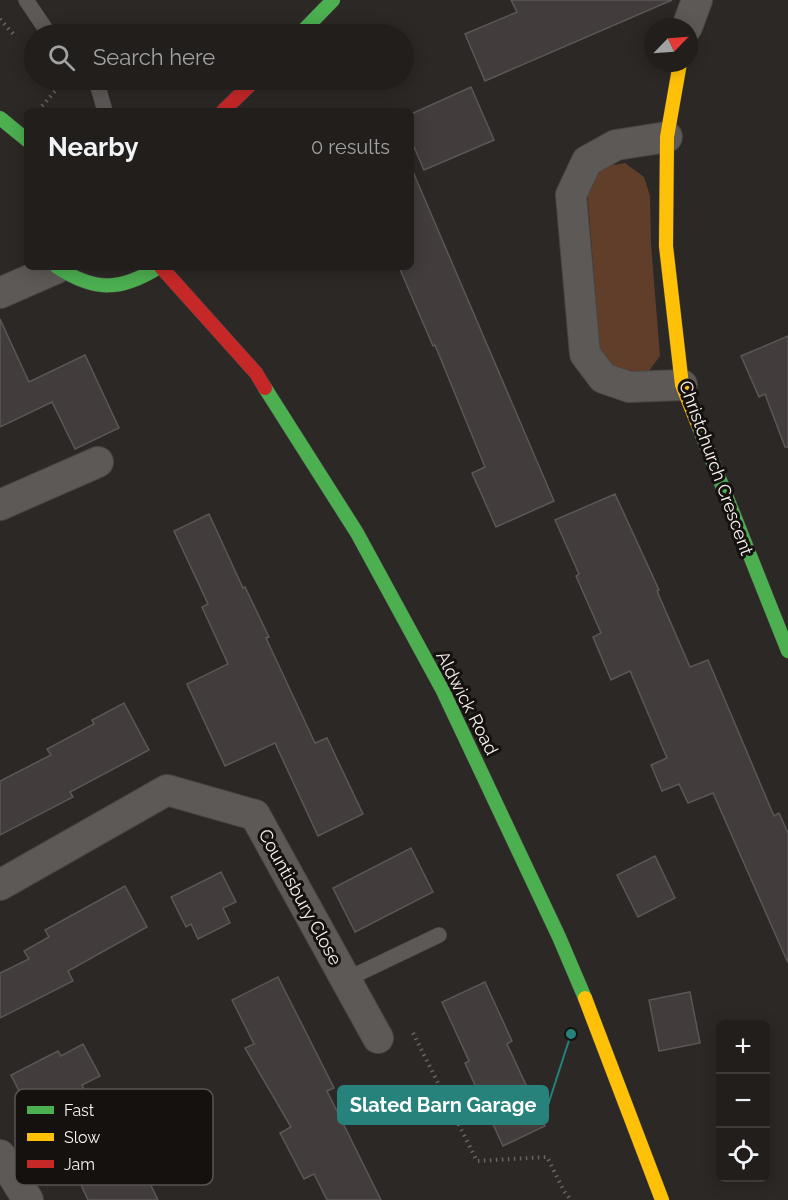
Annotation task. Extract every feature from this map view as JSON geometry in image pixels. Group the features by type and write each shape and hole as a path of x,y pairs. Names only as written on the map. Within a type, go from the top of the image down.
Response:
{"main road":[{"path":"310,24 333,0"},
{"name":"Christchurch Crescent","path":"678,72 667,137 666,246 682,385 788,651"},
{"path":"226,108 245,90"},
{"path":"0,118 24,138"},
{"path":"62,270 77,280 98,286 121,286 142,279 156,270"},
{"name":"Aldwick Road","path":"163,270 256,374 357,533 431,670 501,811 559,937 599,1032 662,1200"}],"street":[{"path":"690,18 697,0"},
{"path":"667,137 616,145 587,161 571,195 585,354 603,378 629,387 682,385"},
{"path":"0,293 50,270"},
{"path":"0,505 98,462"},
{"name":"Countisbury Close","path":"0,885 167,790 255,815 378,1038"},
{"path":"0,1155 15,1179"},
{"path":"19,1185 28,1200"}],"lane":[{"path":"26,0 42,24"},
{"path":"99,90 104,108"},
{"path":"345,980 439,935"}],"path":[{"path":"40,108 55,90"},
{"path":"378,1038 409,1025 477,1161 547,1156 564,1191 571,1200"}],"shaded area":[{"path":"625,163 644,177 650,196 651,244 660,356 648,372 631,374 615,368 600,350 587,189 603,167"}],"building":[{"path":"511,0 672,0 485,81 465,34 517,12"},
{"path":"471,87 494,140 424,170 414,147 414,113"},
{"path":"414,174 554,501 496,527 472,473 485,467 435,345 433,346 400,270 414,270"},
{"path":"0,319 29,382 85,355 119,428 75,449 52,402 0,427"},
{"path":"788,336 788,447 785,447 765,394 759,397 741,356"},
{"path":"615,494 659,590 657,591 690,667 708,660 774,816 779,813 788,833 788,963 713,793 688,803 679,784 662,791 651,765 667,758 630,671 611,680 593,637 601,633 576,576 579,574 555,520"},
{"path":"209,514 243,588 245,587 269,637 266,638 315,743 327,738 363,814 318,836 275,743 225,766 187,684 228,664 202,607 208,604 174,531"},
{"path":"124,703 149,750 70,792 73,797 0,835 0,781 51,755 47,749 94,724 92,720"},
{"path":"411,848 433,892 355,932 333,888"},
{"path":"655,856 675,898 638,917 617,875"},
{"path":"221,872 236,902 223,908 230,923 198,939 191,924 186,927 171,897"},
{"path":"125,886 147,927 68,971 73,981 0,1018 0,973 29,959 24,951 49,937 45,930"},
{"path":"278,977 334,1088 327,1091 381,1200 327,1200 314,1174 304,1179 280,1133 291,1127 245,1048 254,1044 232,1000"},
{"path":"485,982 512,1041 507,1044 545,1126 503,1146 465,1063 469,1061 442,1002"},
{"path":"690,992 700,1043 659,1051 649,1000"},
{"path":"83,1044 100,1076 82,1085 84,1089 18,1089 11,1075 58,1051 61,1056"},
{"path":"81,1185 151,1185 158,1200 88,1200"}],"traffic: fast":[{"path":"310,24 333,0"},
{"path":"0,118 24,138"},
{"path":"62,270 84,281 108,285 132,281 154,270"},
{"path":"265,388 357,533 443,691 559,937 585,998"},
{"path":"698,425 788,651"}],"traffic: slow":[{"path":"678,72 667,137 666,246 682,385 698,425"},
{"path":"585,998 662,1200"}],"traffic: jam":[{"path":"226,108 245,90"},
{"path":"164,270 256,373 265,388"}],"place":[{"name":"Slated Barn Garage","path":"571,1034"}]}
